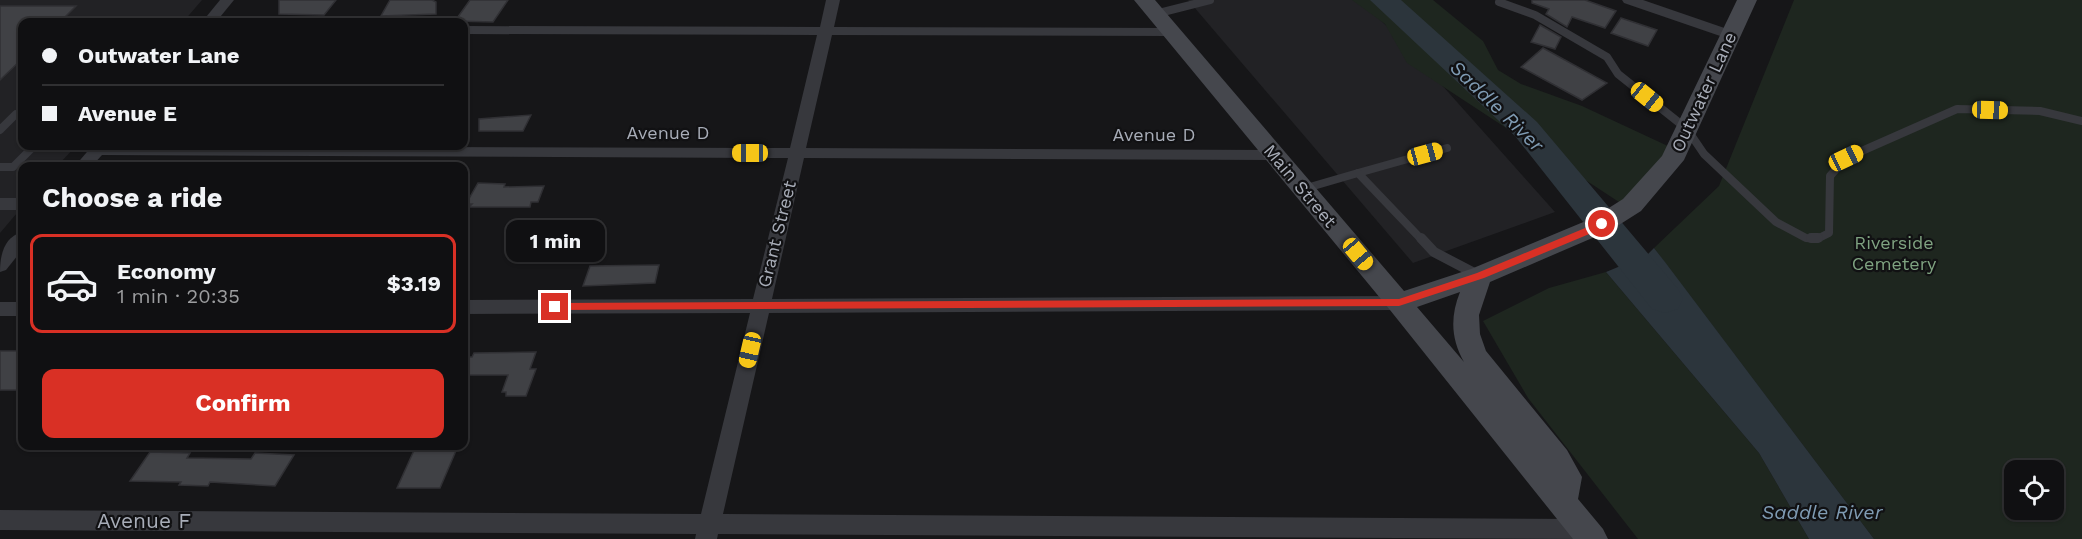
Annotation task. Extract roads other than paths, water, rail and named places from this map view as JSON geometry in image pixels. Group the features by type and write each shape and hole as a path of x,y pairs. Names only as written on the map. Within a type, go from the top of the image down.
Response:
{"street":[{"path":"212,18 227,0"},
{"name":"Grant Street","path":"708,532 759,306 833,0"},
{"path":"1629,0 1731,34"},
{"name":"Outwater Lane","path":"1399,303 1480,276 1602,224 1632,206 1672,160 1747,0"},
{"name":"Main Street","path":"1150,7 1399,303 1588,534"},
{"path":"468,30 1170,32"},
{"path":"87,162 97,150"},
{"name":"Avenue D","path":"378,150 1274,155"},
{"path":"0,204 18,204"},
{"path":"0,265 18,243"},
{"path":"1480,276 1465,321 1469,344 1474,356 1557,459 1567,477 1562,502"},
{"path":"468,307 1399,303"},
{"path":"0,309 18,309"},
{"name":"Avenue F","path":"0,520 708,532 1588,534"}],"lane":[{"path":"1150,7 1210,0"},
{"path":"1499,2 1534,15 1607,57 1618,74 1687,129 1704,154 1776,222 1806,238 1817,239 1829,233 1830,176 1846,158 1902,132 1957,109 2040,111 2082,121"},
{"path":"0,130 18,114"},
{"path":"1303,189 1447,148"},
{"path":"0,167 13,167 30,150"},
{"path":"1358,173 1434,252 1480,276"}],"water":[{"name":"Saddle River","path":"1654,248 1874,539 1809,539 1759,453 1606,272 1647,255"}],"waterway":[{"name":"Saddle River","path":"1384,0 1526,129 1665,299"}],"park label":[{"name":"Riverside Cemetery","path":"1894,253"}]}
